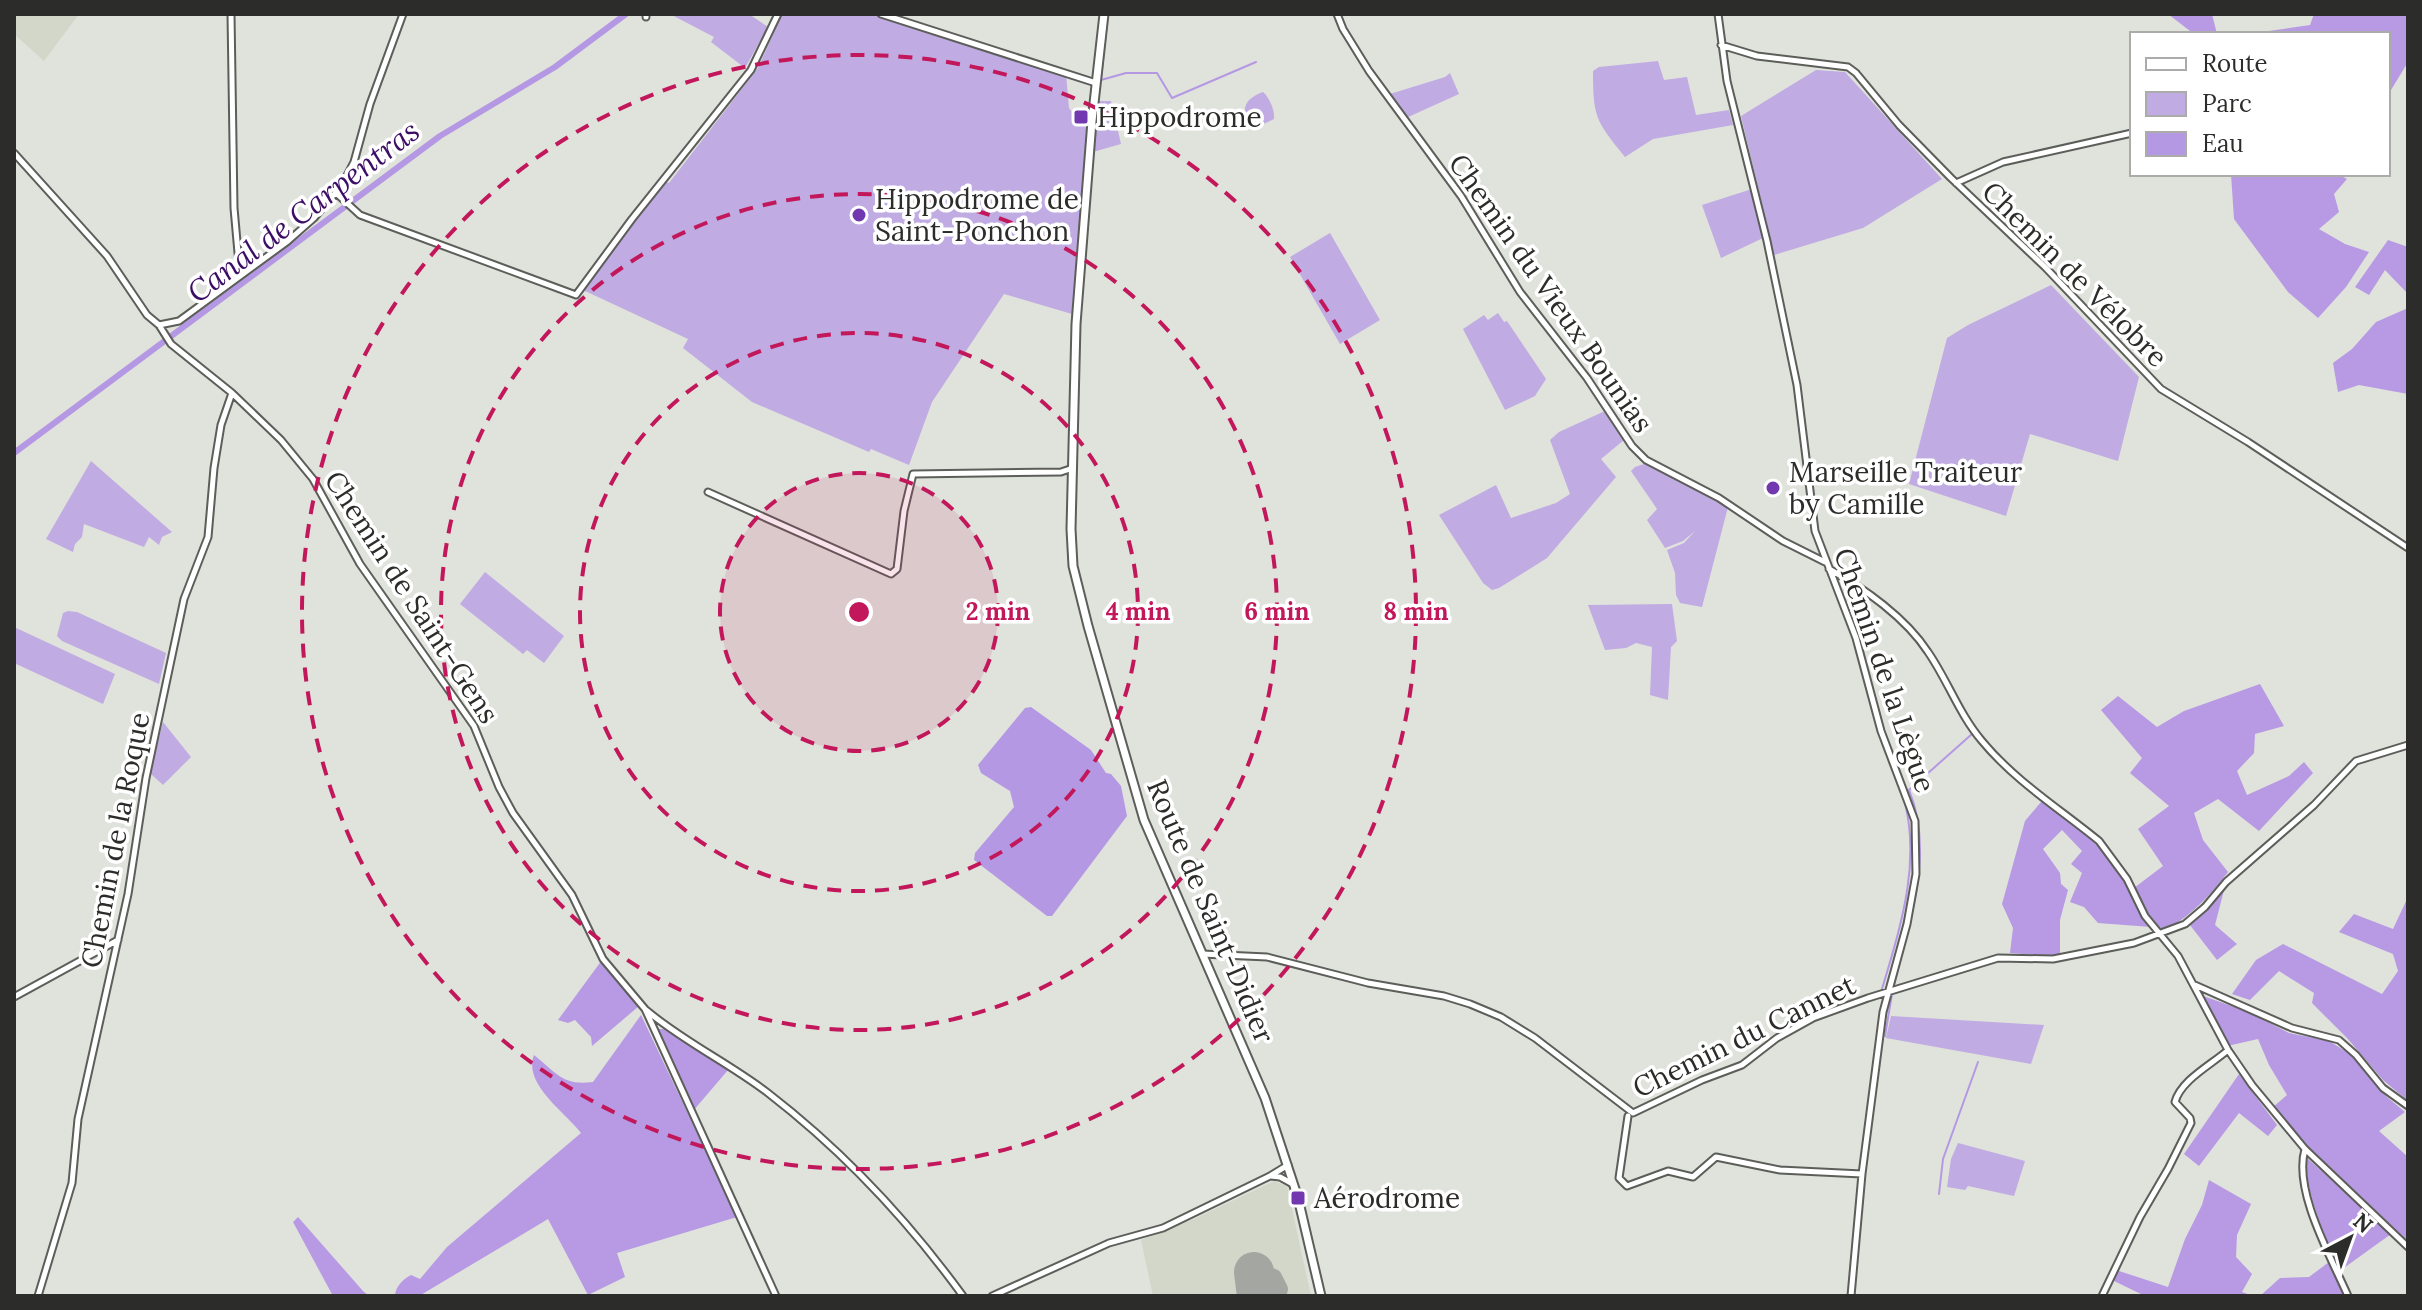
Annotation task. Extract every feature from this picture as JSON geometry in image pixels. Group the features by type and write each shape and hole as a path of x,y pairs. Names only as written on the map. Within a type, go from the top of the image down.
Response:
{"main road":[{"name":"Route de Saint-Didier","path":"1104,14 1078,285 1072,547 1076,582 1144,820 1265,1098 1290,1167 1321,1296"}],"street":[{"path":"231,14 234,208 240,276"},
{"path":"159,325 179,321 240,276 301,230 336,193 354,162 370,104 403,14"},
{"path":"336,193 360,215 576,295 623,230 751,70 778,14"},
{"path":"881,14 1096,83"},
{"name":"Chemin du Vieux Bounias","path":"1337,14 1369,71 1461,196 1520,292 1587,378 1632,446 1646,460 1719,498 1783,541 1828,566 1912,632 1926,648 1958,708 1979,738 2007,768 2099,841 2127,879 2145,916 2178,956 2228,1050 2271,1110 2305,1149 2408,1247"},
{"name":"Chemin de la Lègue","path":"1718,14 1721,45 1797,385 1815,531 1856,638 1881,731 1915,821 1917,844 1912,900 1887,992 1862,1174 1851,1296"},
{"name":"Chemin de Vélobre","path":"1721,45 1757,56 1848,67 1899,125 2055,277 2161,389 2408,548"},
{"path":"1956,183 2003,162 2130,133"},
{"name":"Chemin de Saint-Gens","path":"14,153 107,256 167,339 232,393 281,440 313,479 360,564 474,726 513,813 572,895 603,959 645,1009 776,1296"},
{"name":"Chemin de la Roque","path":"38,1296 72,1183 78,1119 119,939 146,778 184,599 208,537 221,425 232,393"},
{"path":"708,492 891,574 897,569 904,511 913,474 1061,472 1073,468"},
{"name":"Chemin du Cannet","path":"1202,954 1267,957 1368,983 1444,996 1470,1004 1501,1017 1535,1038 1633,1113 1742,1065 1777,1038 1813,1018 1887,992 1998,958 2053,959 2134,943 2185,924 2205,907 2226,882 2314,805 2356,761 2408,745"},
{"path":"14,997 119,939"},
{"path":"2194,984 2292,1028 2339,1040 2383,1088 2408,1106"},
{"path":"645,1009 667,1028 767,1093 848,1161 910,1228 963,1296"},
{"path":"2102,1296 2191,1123 2175,1102 2175,1097 2181,1088 2228,1050"},
{"path":"1628,1116 1619,1167 1619,1178 1627,1186 1668,1171 1693,1177 1716,1157 1780,1170 1862,1174"},
{"path":"2305,1149 2303,1180 2315,1219 2348,1296"},
{"path":"992,1296 1109,1243 1163,1228 1290,1167"},
{"path":"1273,1176 1295,1186"}],"shaded area":[{"path":"14,14 79,14 44,61 14,34"},
{"path":"2168,14 2212,14 2216,32 2191,32"},
{"path":"2314,14 2408,14 2408,62 2390,92 2390,32 2269,32 2310,25"},
{"path":"2231,176 2342,176 2347,179 2334,194 2339,212 2319,229 2345,244 2369,252 2346,287 2318,318 2288,292 2234,219"},
{"path":"2388,240 2408,247 2408,294 2385,270 2369,295 2355,287"},
{"path":"2408,308 2408,394 2359,385 2338,392 2333,363 2352,349 2376,322"},
{"path":"2260,684 2284,726 2255,734 2254,753 2237,771 2247,795 2289,776 2304,762 2313,773 2259,831 2218,799 2194,813 2203,840 2228,872 2185,917 2167,929 2156,927 2139,902 2134,888 2163,866 2138,829 2169,806 2130,773 2142,758 2101,710 2118,696 2157,727 2184,711"},
{"path":"2041,802 2061,813 2098,846 2118,870 2151,927 2098,923 2084,907 2070,902 2082,873 2071,864 2082,851 2062,830 2043,849 2060,873 2061,884 2068,890 2060,920 2060,954 2010,953 2013,928 2002,904 2025,821"},
{"path":"2224,890 2215,925 2237,944 2217,960 2190,925"},
{"path":"2408,897 2408,1101 2383,1080 2312,1003 2314,993 2279,971 2250,1000 2232,994 2256,960 2283,944 2382,994 2398,971 2393,954 2339,932 2354,914 2393,929"},
{"path":"602,960 639,1006 592,1046 591,1037 575,1020 568,1023 558,1020"},
{"path":"2203,996 2246,1011 2289,1033 2329,1041 2350,1054 2387,1097 2405,1112 2379,1131 2408,1157 2408,1241 2304,1143 2273,1107 2287,1095 2258,1039 2227,1046"},
{"path":"641,1015 737,1217 617,1253 625,1277 588,1295 548,1219 419,1296 395,1296 402,1281 411,1275 420,1279 447,1247 581,1133 540,1087 532,1066 534,1055 567,1080 593,1082"},
{"path":"658,1029 665,1029 728,1070 693,1111"},
{"path":"2239,1074 2277,1125 2268,1136 2239,1113 2199,1166 2184,1154"},
{"path":"2307,1158 2391,1234 2341,1270 2312,1199"},
{"path":"2209,1180 2251,1204 2237,1235 2236,1257 2252,1274 2242,1292 2253,1296 2145,1296 2112,1280 2116,1270 2168,1287 2185,1239 2202,1205"},
{"path":"1274,1181 1287,1186 1311,1296 1153,1296 1141,1240"},
{"path":"298,1217 369,1296 333,1296 293,1222"},
{"path":"2329,1262 2346,1296 2260,1296 2280,1278 2309,1277"}],"green space":[{"path":"670,14 749,14 768,27 745,68 711,42 714,37"},
{"name":"Hippodrome de Saint-Ponchon","path":"782,14 871,14 1066,74 1069,108 1080,124 1087,125 1072,314 1004,294 932,402 909,465 871,449 869,452 752,402 683,348 688,339 583,290 613,247 665,182 669,183 758,68"},
{"path":"1658,61 1664,80 1687,77 1696,115 1729,110 1733,125 1653,139 1625,157 1598,118 1593,71 1599,67"},
{"path":"1816,70 1845,72 1942,179 1863,228 1774,255 1741,116"},
{"path":"1450,73 1459,94 1406,118 1390,94 1445,77"},
{"path":"1263,92 1271,104 1274,119 1251,130 1245,106 1251,98"},
{"path":"1099,101 1111,101 1121,144 1093,152"},
{"path":"1752,189 1763,238 1721,258 1702,205"},
{"path":"1330,233 1380,320 1340,344 1290,257"},
{"path":"2051,285 2139,377 2118,461 2030,434 2006,516 1909,484 1947,338"},
{"path":"1498,313 1504,322 1507,321 1546,379 1535,396 1505,410 1463,329 1484,315 1488,320"},
{"path":"1605,411 1624,440 1601,459 1616,477 1547,558 1492,590 1483,583 1439,515 1496,485 1511,518 1556,503 1570,494 1550,440 1559,432"},
{"path":"91,461 172,532 162,537 159,545 149,537 144,547 84,524 82,537 75,544 73,552 46,539"},
{"path":"1647,463 1728,507 1702,607 1680,603 1667,550 1684,543 1695,531 1683,541 1665,548 1647,520 1657,509 1631,471"},
{"path":"485,572 564,636 544,663 527,650 523,654 460,604"},
{"path":"1672,604 1677,641 1671,647 1668,700 1650,695 1652,647 1636,643 1626,648 1605,650 1588,605"},
{"path":"77,612 166,653 159,684 62,641 57,636 63,613"},
{"path":"14,627 115,674 103,704 14,663"},
{"path":"163,722 191,757 163,785 151,774 151,768"},
{"path":"1891,1016 2044,1025 2031,1064 1886,1038"},
{"path":"1958,1143 2025,1161 2014,1196 1968,1186 1965,1190 1947,1187 1951,1159"}],"water":[{"path":"1031,707 1091,750 1106,773 1111,774 1121,786 1127,816 1052,916 1047,916 974,860 975,853 1014,807 1010,791 981,773 978,765 1025,708"}],"waterway":[{"name":"Canal de Carpentras","path":"14,453 440,136 555,67 626,14"},
{"path":"1108,14 1101,80 1126,73 1157,73 1172,98 1256,62"},
{"path":"1894,985 1920,863 1920,839 1909,790 1972,734"},
{"path":"1882,989 1902,917 1910,869 1908,820 1903,795"},
{"path":"1885,1036 1892,994"},
{"path":"1939,1194 1943,1159 1978,1062"}],"taxiway":[{"path":"1255,1277 1263,1273 1274,1277 1280,1289 1278,1296"}],"runway":[{"path":"1254,1272 1257,1296"}],"place":[{"name":"Hippodrome","path":"1081,117"},
{"name":"Hippodrome de Saint-Ponchon","path":"859,215"},
{"name":"Marseille Traiteur by Camille","path":"1773,488"},
{"name":"Aérodrome","path":"1298,1198"}]}
